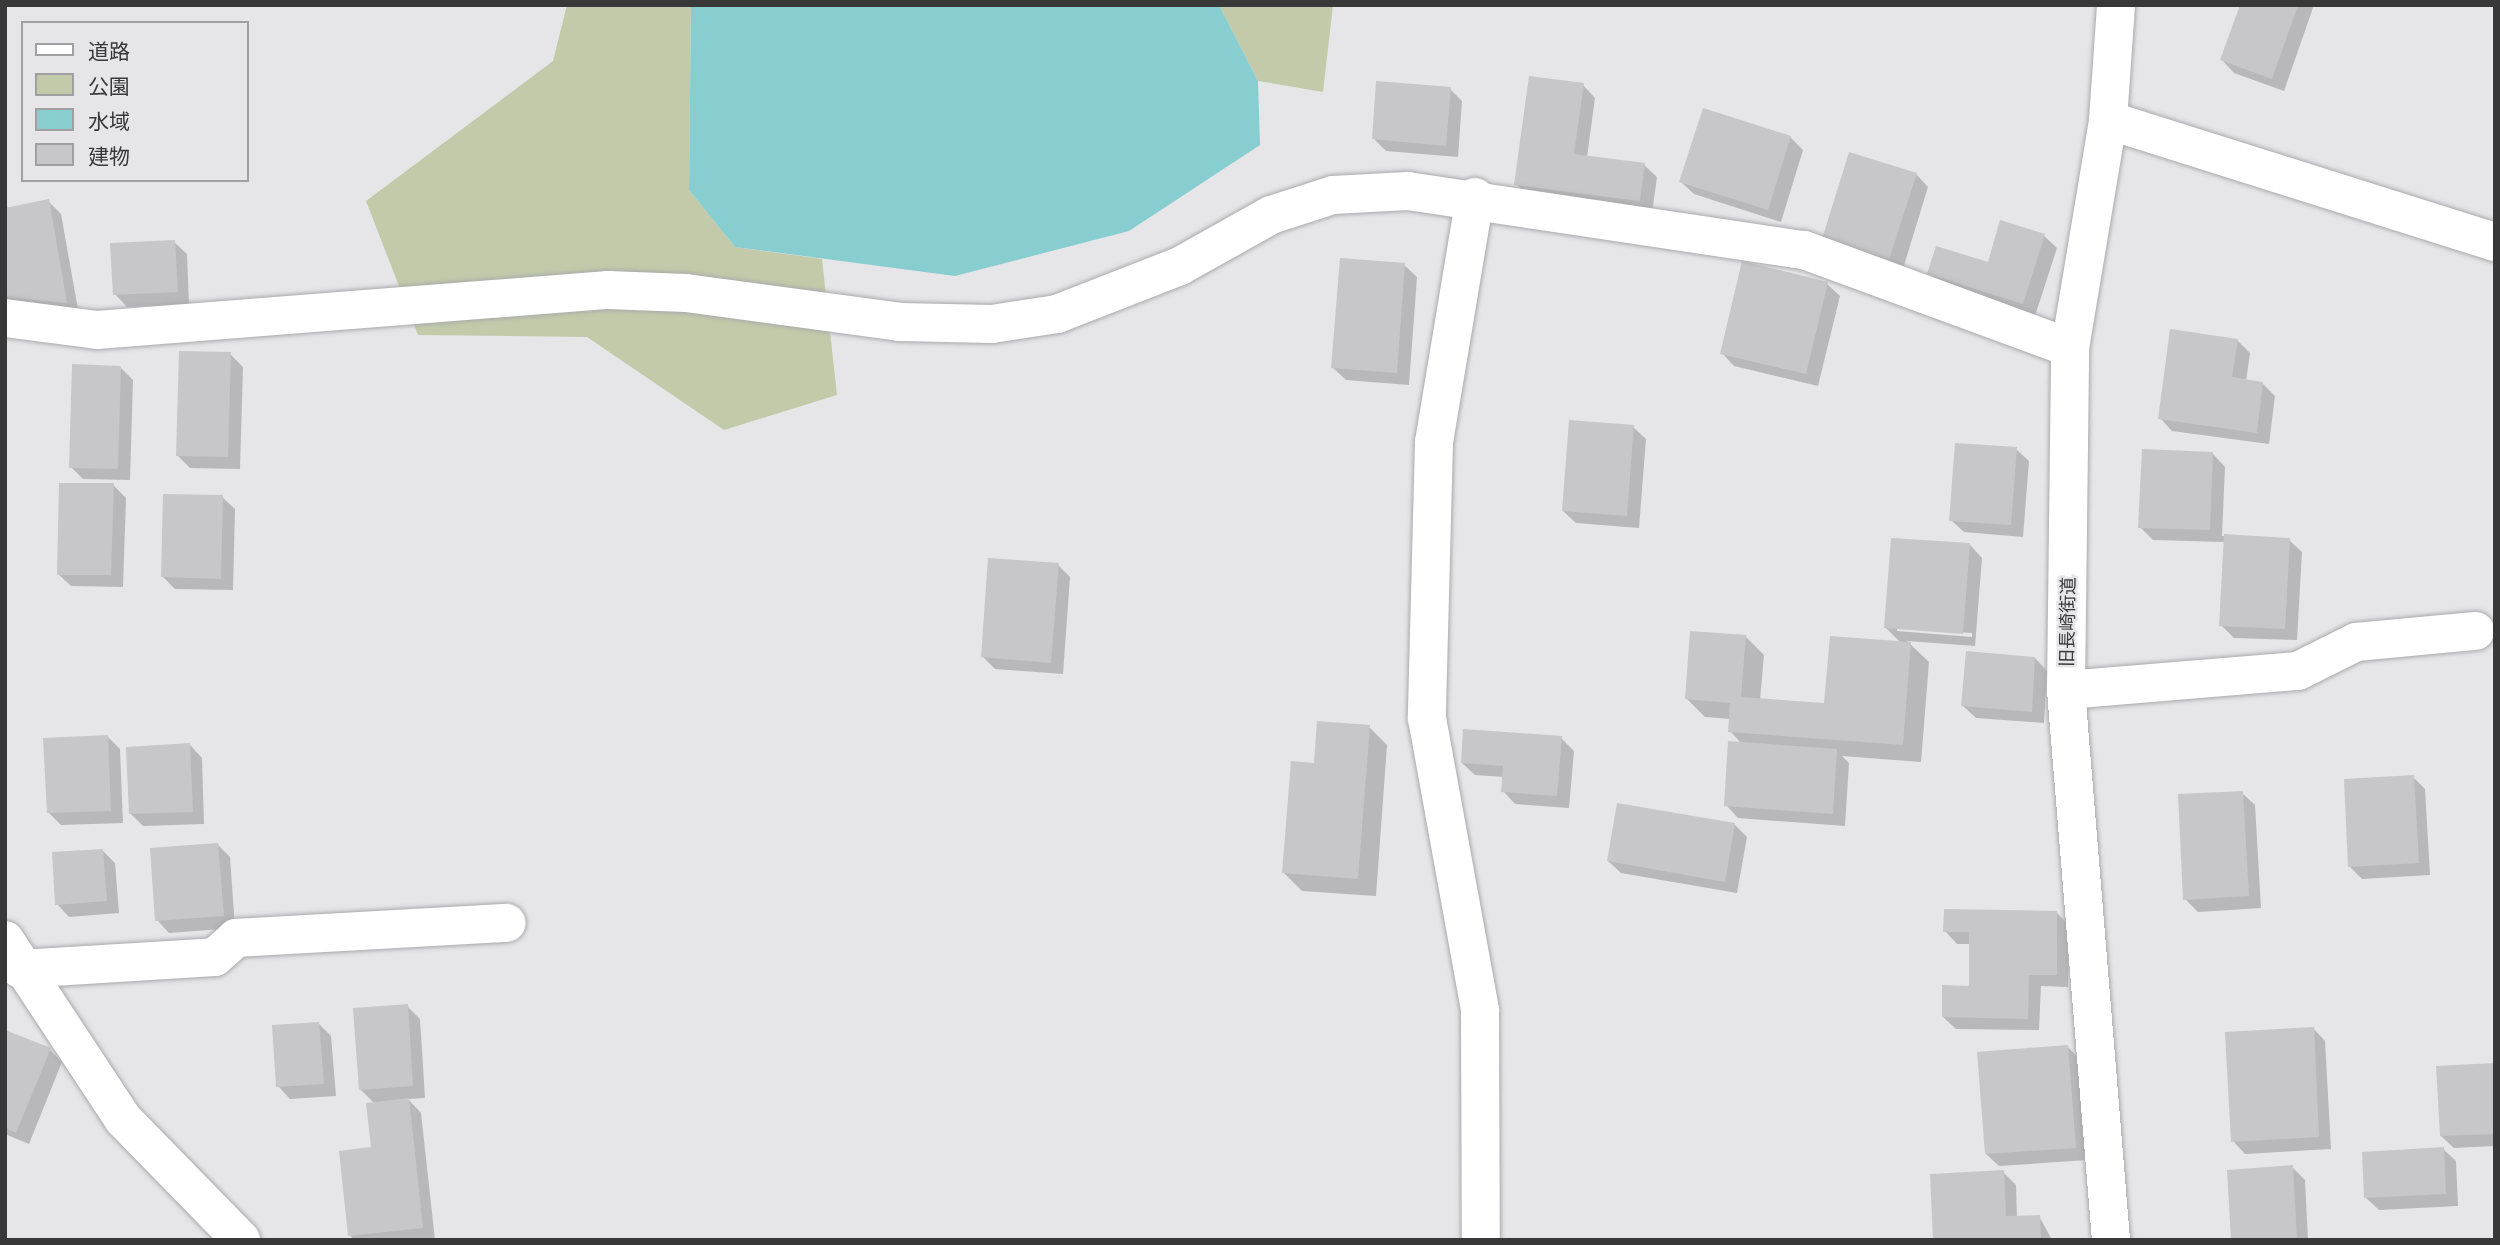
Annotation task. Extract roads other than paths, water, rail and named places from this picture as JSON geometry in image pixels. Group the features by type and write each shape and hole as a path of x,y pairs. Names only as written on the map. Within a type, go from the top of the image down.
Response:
{"street":[{"name":"旧長崎街道","path":"2111,1240 2066,690 2070,348 2108,120 2116,5"},
{"path":"2108,120 2495,242"},
{"path":"5,318 97,330 608,290 686,293 900,322 992,324 1057,314 1180,266 1271,215 1333,195 1475,197 1804,250 2070,348"},
{"path":"1475,197 1434,442 1427,718 1480,1010 1481,1240"},
{"path":"2066,690 2298,671 2356,642 2475,631"},
{"path":"13,954 215,957 236,938 507,923"},
{"path":"13,954 123,1119 242,1240"}],"water":[{"path":"691,5 1219,5 1258,81 1260,145 1129,231 955,276 735,247 689,190"}]}
